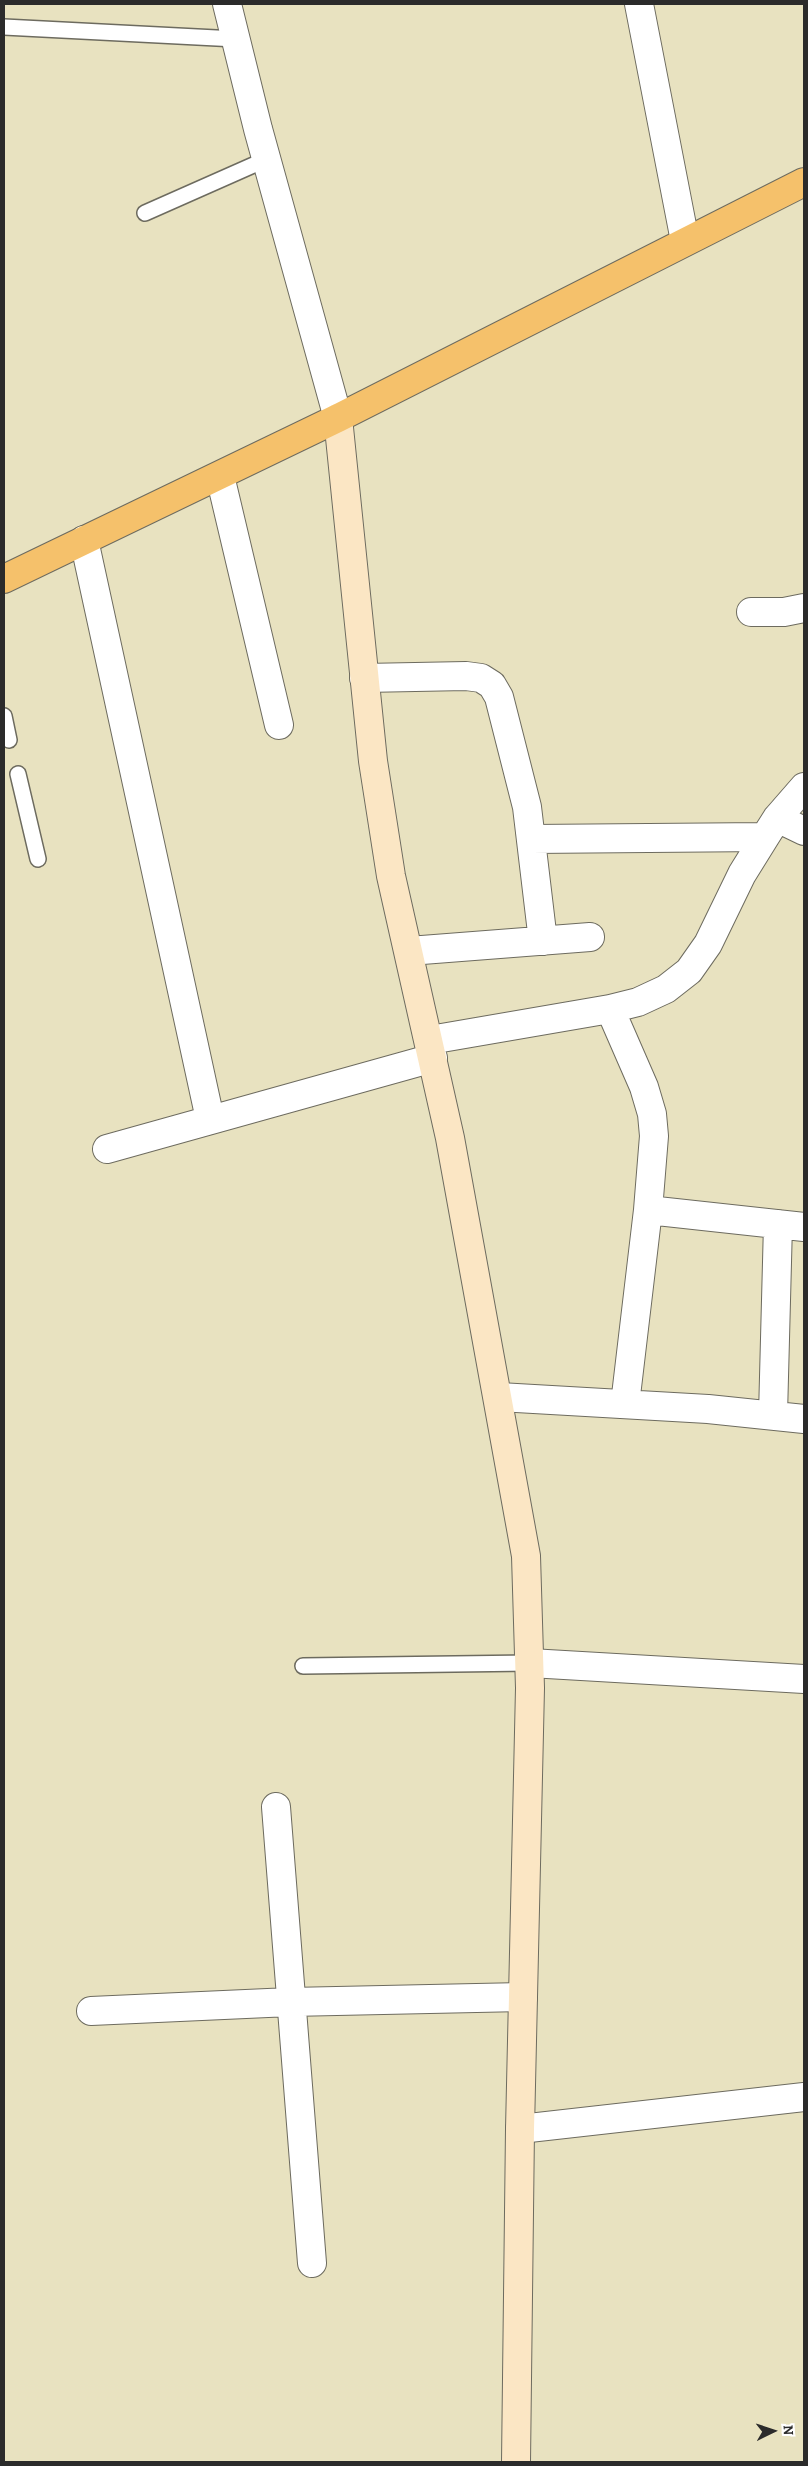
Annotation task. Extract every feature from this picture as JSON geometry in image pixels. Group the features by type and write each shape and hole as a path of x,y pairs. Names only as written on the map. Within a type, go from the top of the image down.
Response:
{"main road":[{"path":"4,579 338,418 804,182"}],"street":[{"path":"227,4 267,159 338,418 373,761 391,876 450,1138 499,1397 526,1556 530,1663 520,2129 516,2462"},
{"path":"639,4 685,241"},
{"path":"220,476 279,725"},
{"path":"84,540 210,1119"},
{"path":"751,612 784,612 804,608"},
{"path":"364,678 466,676 481,678 492,685 499,697 522,782 532,839 543,941"},
{"path":"107,1149 210,1119 431,1049 638,1002 666,989 689,972 708,944 742,874 771,828 804,787"},
{"path":"532,839 771,828 804,831"},
{"path":"409,951 590,937"},
{"path":"610,1009 644,1087 652,1114 654,1136 648,1210 625,1404"},
{"path":"648,1210 791,1226 773,1415"},
{"path":"499,1397 625,1404 804,1419"},
{"path":"530,1663 804,1679"},
{"path":"276,1807 312,2263"},
{"path":"91,2011 290,2002 523,1997"},
{"path":"520,2129 804,2097"}],"lane":[{"path":"4,27 236,39"},
{"path":"145,213 267,159"},
{"path":"4,716 9,740"},
{"path":"18,774 38,859"},
{"path":"303,1666 530,1663"}]}
